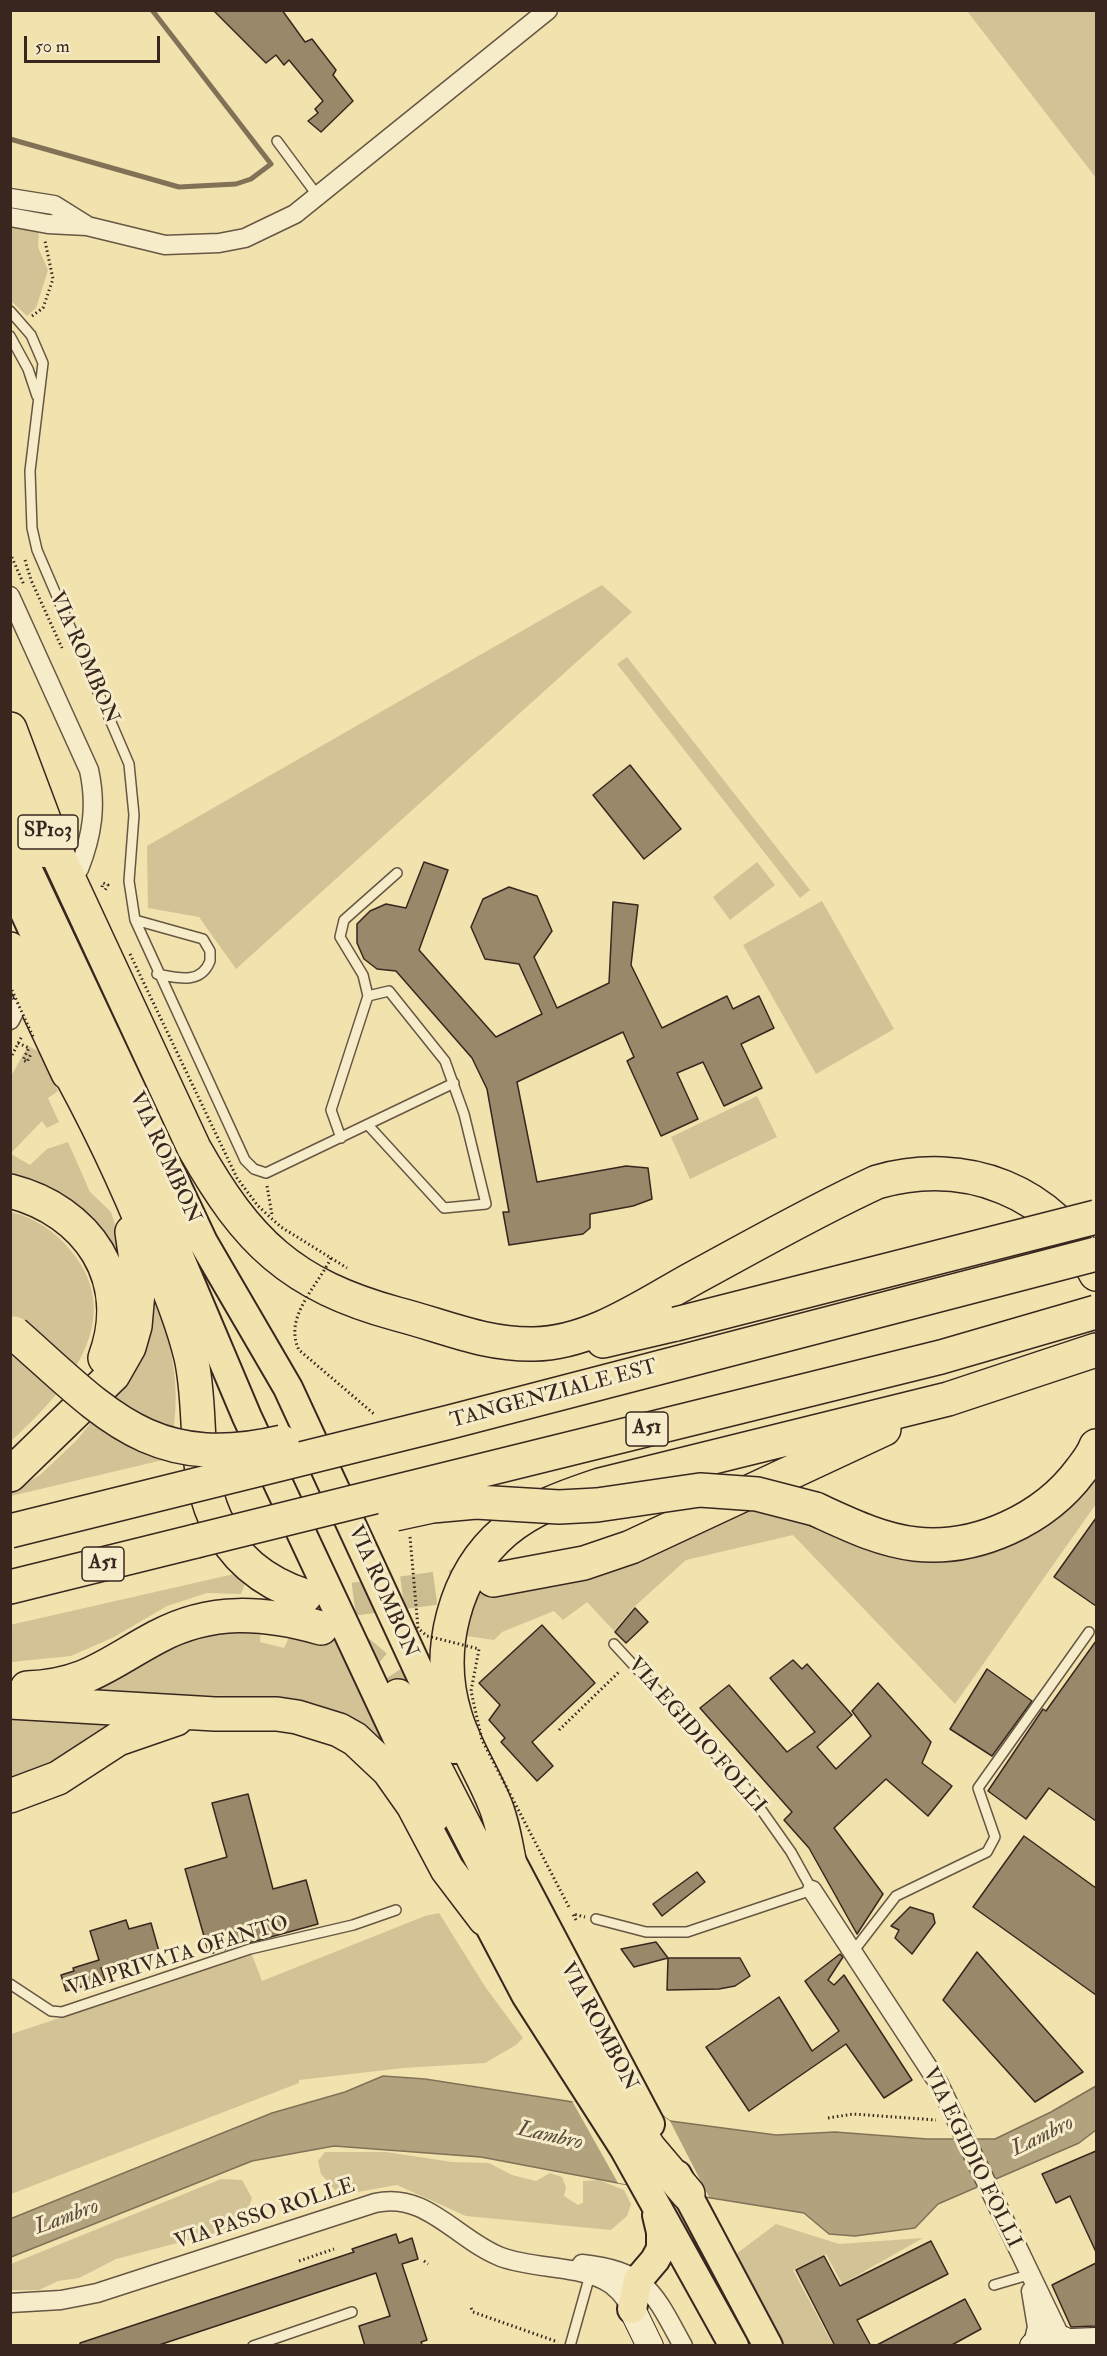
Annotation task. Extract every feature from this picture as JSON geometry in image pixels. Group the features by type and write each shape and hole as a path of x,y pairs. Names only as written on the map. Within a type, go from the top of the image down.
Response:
{"highway":[{"name":"SP103","path":"10,729 55,849 93,932"},
{"path":"93,932 194,1148 222,1196 238,1218 284,1263 326,1290 360,1303 483,1341 514,1344 556,1341 605,1326 877,1182 903,1174 937,1172 990,1181 1052,1214 1076,1241 1096,1274"},
{"path":"10,1475 84,1405 112,1375 129,1347 135,1326 139,1281 134,1240 121,1198 43,1046 13,962"},
{"path":"43,1046 100,1125 129,1189 185,1337 196,1382 200,1462 215,1518 244,1563 273,1583 305,1596"},
{"path":"10,1191 42,1201 72,1220 96,1248 111,1282 114,1319 112,1335 107,1355 84,1405"},
{"path":"360,1303 392,1322 455,1344 510,1355 554,1351 676,1324 1096,1217"},
{"name":"TANGENZIALE EST","path":"10,1531 450,1422 1096,1254"},
{"name":"A51","path":"10,1587 941,1357 1096,1312"},
{"path":"10,1330 97,1406 118,1421 141,1434 176,1446 233,1451 369,1421 405,1419 450,1422"},
{"path":"509,1860 494,1800 465,1743 454,1714 446,1670 455,1609 469,1576 485,1550 527,1515 566,1497 600,1485 948,1399 1096,1350"},
{"path":"493,1580 584,1563 631,1547 948,1399"},
{"path":"196,1541 240,1546 266,1545 442,1504 476,1502 579,1507 700,1490 757,1494 782,1500 815,1509 882,1538 916,1544 957,1543 1026,1519 1053,1501 1074,1479 1096,1446"},
{"path":"10,1686 45,1687 89,1677 157,1636 211,1617 229,1614 264,1616 321,1628"},
{"path":"398,1696 553,1998 622,2109 649,2148 688,2194"},
{"path":"10,1702 297,1717 339,1730 355,1739 389,1771 413,1805 447,1869 485,1919"},
{"path":"10,1796 58,1779 99,1750 134,1731 180,1718 215,1714"}],"main road":[{"path":"10,792 93,932"},
{"name":"VIA ROMBON","path":"10,832 203,1242 288,1388 423,1684 509,1860 622,2109 650,2196 734,2346"},
{"name":"VIA ROMBON","path":"10,880 143,1171 252,1426 365,1673 485,1919 526,1995 622,2109"},
{"path":"688,2194 768,2346"},
{"path":"632,2309 638,2280 661,2249 661,2232 650,2196"}],"street":[{"path":"10,218 48,224 87,226 165,245 219,243 245,238 268,229 295,214 548,10"},
{"path":"10,198 54,205 87,226"},
{"name":"VIA ROMBON","path":"10,596 89,770 93,815 91,836 79,869"},
{"name":"VIA EGIDIO FOLLI","path":"812,1890 939,2084 1028,2275 1066,2342"},
{"name":"VIA PASSO ROLLE","path":"10,2303 61,2300 97,2293 375,2203 393,2200 414,2203 490,2252 520,2262 581,2270 606,2268 638,2280"},
{"name":"VIA PASSO ROLLE","path":"581,2270 619,2290 632,2309"},
{"name":"VIA EGIDIO FOLLI","path":"1028,2275 1037,2327 1033,2345"},
{"path":"638,2280 656,2297 683,2346"},
{"path":"632,2309 650,2346"},
{"name":"VIA EGIDIO FOLLI","path":"1033,2345 1046,2337 1066,2342"},
{"path":"1066,2342 1096,2341"}],"lane":[{"path":"277,141 317,195"},
{"name":"VIA ROMBON","path":"10,311 31,335 41,355 43,373 37,396 30,471 32,528 44,571 129,764 134,815 129,881 135,920 245,1160 254,1169 266,1173"},
{"path":"10,336 28,369 37,396"},
{"path":"341,1138 331,1110 368,996 363,975 340,937 344,921 397,873"},
{"path":"135,920 198,936 209,947 209,965 197,976 183,978 158,974"},
{"path":"368,996 389,991 445,1061 465,1114 486,1204 444,1208 368,1125"},
{"path":"266,1173 454,1083"},
{"path":"852,1953 896,1896 987,1852 995,1837 978,1788 1089,1632"},
{"name":"VIA EGIDIO FOLLI","path":"614,1644 743,1784 791,1852 812,1890"},
{"path":"596,1919 646,1932 687,1932 812,1890"},
{"name":"VIA PRIVATA OFANTO","path":"10,1984 51,2011 62,2012 250,1950 353,1925 396,1910"},
{"path":"569,2346 581,2270"},
{"path":"994,2285 1028,2275"},
{"path":"253,2346 352,2312"}],"path":[{"path":"30,317 43,308 53,279 45,235"},
{"path":"10,553 16,566"},
{"path":"130,954 237,1178 258,1206 281,1227 331,1259 299,1312 294,1326 294,1339 299,1350 381,1420"},
{"path":"13,962 43,1046 27,1062 23,1060 29,1048 18,1042"},
{"path":"10,1059 18,1042 17,1019"},
{"path":"266,1173 267,1199 282,1233"},
{"path":"410,1532 418,1628 427,1636 479,1649 471,1691 482,1740 573,1914"},
{"path":"559,1730 630,1661"},
{"path":"828,2118 869,2115 944,2121"},
{"path":"299,2261 334,2249"},
{"path":"471,2308 473,2312 569,2346"}],"shaded area":[{"path":"967,11 1096,11 1096,178"},
{"path":"10,223 39,230 38,247 48,270 36,308 27,316 11,301"},
{"path":"602,585 632,612 236,969 199,917 148,908 147,846"},
{"path":"627,657 810,890 800,898 617,664"},
{"path":"757,862 775,885 730,920 713,897"},
{"path":"822,901 894,1029 816,1074 743,945"},
{"path":"28,1046 42,1053 58,1091 48,1098 59,1122 47,1128 42,1121 11,1153 11,1076"},
{"path":"757,1096 777,1137 690,1179 671,1137"},
{"path":"68,1142 90,1192 111,1212 121,1243 122,1280 11,1183 11,1154 30,1165 47,1149"},
{"path":"11,1212 36,1222 51,1231 65,1244 87,1277 94,1303 91,1329 83,1354 69,1378 51,1401 11,1441"},
{"path":"154,1298 168,1337 175,1377 175,1418 167,1459 11,1496 11,1493 40,1475 77,1440 114,1394"},
{"path":"1096,1478 1096,1504 955,1704 793,1535 686,1560 634,1607 614,1631 587,1602 563,1620 554,1611 502,1632 494,1640 460,1635 469,1600 490,1596 490,1593 741,1508 764,1509 953,1560 995,1551 1034,1534 1067,1509"},
{"path":"234,1574 246,1581 241,1594 207,1593 167,1606 114,1637 71,1656 11,1662 10,1625"},
{"path":"329,1625 386,1745 330,1712 273,1697 88,1693 198,1627 261,1626 260,1642 284,1648 292,1631"},
{"path":"10,1711 131,1714 84,1752 11,1784"},
{"path":"439,1913 486,1988 523,2038 516,2045 485,2063 403,2068 299,2080 299,2083 11,2194 11,2034 252,1955 262,1981 425,1916"},
{"path":"325,2152 386,2152 452,2162 489,2163 512,2175 536,2181 550,2173 562,2177 566,2187 564,2196 578,2205 583,2203 583,2181 599,2180 624,2190 631,2204 627,2216 611,2230 466,2216 397,2185 357,2192 335,2190 321,2174 318,2161"},
{"path":"221,2179 242,2180 252,2198 245,2217 227,2230 116,2259 79,2278 58,2281 39,2290 11,2290 11,2264"},
{"path":"776,2224 839,2244 923,2238 842,2284 826,2254 793,2270 833,2345 784,2345 736,2254"}],"water":[{"name":"Lambro","path":"383,2076 425,2079 663,2116 670,2121 776,2135 835,2132 927,2139 995,2139 1051,2112 1096,2086 1096,2130 1079,2143 938,2204 915,2228 855,2236 829,2234 804,2213 618,2183 481,2157 334,2146 252,2161 11,2257 10,2219 272,2113 345,2092"}],"pier":[{"path":"572,2101 663,2116 670,2121 709,2197 618,2183"}],"building":[{"path":"213,10 282,10 305,42 312,39 336,70 333,75 353,101 321,132 308,121 318,113 315,109 323,101 289,60 284,65 276,55 266,63"},
{"path":"630,765 681,829 644,859 593,795"},
{"path":"424,862 448,870 419,950 496,1037 542,1014 519,964 485,959 471,927 483,899 509,887 537,896 552,931 534,957 557,1008 609,983 613,902 638,905 631,965 662,1028 727,996 733,1009 759,996 774,1028 741,1044 762,1088 724,1106 703,1062 677,1073 698,1119 661,1136 627,1061 634,1057 623,1032 517,1082 537,1182 626,1166 648,1168 652,1199 633,1206 590,1214 590,1228 583,1234 509,1245 503,1212 509,1212 487,1089 472,1058 396,971 377,969 364,959 357,943 357,924 370,911 386,904 406,908"},
{"path":"1096,1518 1096,1606 1054,1577"},
{"path":"635,1608 648,1622 626,1643 615,1632"},
{"path":"542,1625 595,1683 532,1742 553,1766 537,1781 501,1742 505,1738 489,1720 500,1705 479,1683"},
{"path":"1096,1641 1096,1821 1049,1788 1026,1819 988,1791 1043,1709 1046,1711"},
{"path":"793,1660 802,1669 807,1664 852,1715 817,1747 836,1769 871,1736 852,1711 878,1683 931,1742 922,1763 952,1786 928,1816 886,1779 834,1828 883,1894 857,1934 809,1848 784,1820 792,1812 700,1708 729,1685 787,1752 815,1732 770,1678"},
{"path":"987,1669 1032,1701 992,1756 950,1729"},
{"path":"248,1794 273,1889 306,1880 318,1924 209,1954 185,1869 227,1857 212,1803"},
{"path":"1024,1836 1096,1888 1096,1995 973,1907"},
{"path":"697,1872 705,1882 662,1916 653,1904"},
{"path":"910,1907 933,1914 935,1923 912,1954 895,1938 899,1930 891,1926"},
{"path":"126,1920 129,1929 151,1923 160,1955 137,1961 136,1958 101,1968 105,1980 66,1991 61,1975 74,1971 73,1968 99,1960 90,1931"},
{"path":"656,1942 668,1958 634,1967 621,1949"},
{"path":"977,1952 1083,2072 1035,2102 943,2000"},
{"path":"840,1954 843,1957 828,1980 834,1985 844,1975 912,2080 884,2098 846,2044 749,2111 706,2047 779,1997 812,2051 839,2031 805,1981"},
{"path":"668,1958 740,1958 750,1976 735,1986 719,1989 667,1990"},
{"path":"1096,2151 1096,2252 1070,2196 1056,2203 1042,2174"},
{"path":"396,2234 399,2243 412,2238 418,2259 402,2264 427,2340 421,2342 423,2346 365,2346 359,2326 390,2316 376,2273 156,2346 80,2346 80,2343 354,2252 352,2249"},
{"path":"931,2241 948,2274 857,2320 871,2346 835,2346 796,2270 824,2256 840,2286"},
{"path":"1096,2263 1096,2326 1071,2327 1052,2285"},
{"path":"965,2299 981,2329 950,2346 875,2346"}],"waterway":[{"path":"10,139 179,187 236,184 251,179 271,164 152,10"}],"tunnel":[{"path":"305,1596 348,1600 490,1581"},
{"path":"351,1645 381,1670 398,1696"}]}
